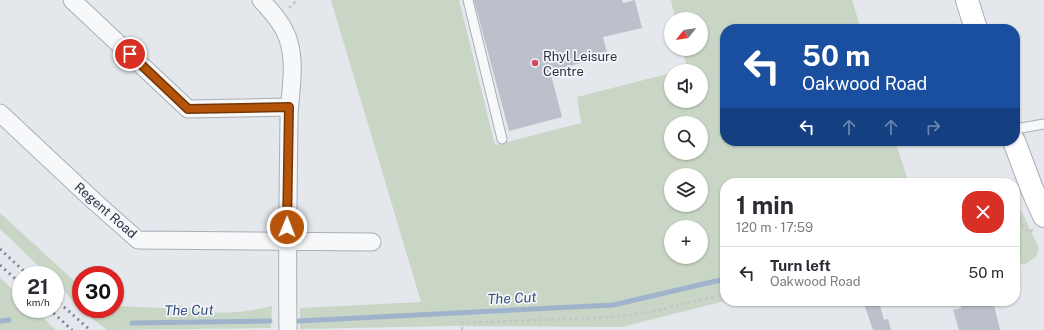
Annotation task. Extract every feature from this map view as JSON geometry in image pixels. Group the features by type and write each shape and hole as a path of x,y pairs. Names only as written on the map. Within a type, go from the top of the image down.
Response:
{"main road":[{"path":"967,0 974,24"},
{"path":"1016,146 1044,216"}],"street":[{"path":"72,0 188,109 289,107"},
{"path":"261,0 278,19 288,40 292,63 289,107 287,242 288,330"},
{"name":"Regent Road","path":"0,113 138,240 372,242"}],"lane":[{"path":"468,0 502,139"},
{"path":"1020,128 1044,124"}],"path":[{"path":"462,330 462,323 617,317 649,312 720,295"}],"green space":[{"path":"331,0 459,0 495,145 581,123 577,97 664,75 664,108 708,108 708,64 686,64 684,56 708,56 708,12 674,12 671,0 852,0 859,24 720,24 720,146 897,146 907,178 720,178 720,302 622,327 450,326 300,329 300,308 421,302"},
{"path":"1020,208 1039,248 1036,257 1024,265 1020,263"},
{"path":"0,213 58,266 39,266 0,229"},
{"path":"64,271 72,279 72,301 65,291"},
{"path":"0,278 12,289 12,318 43,318 56,330 0,330"},
{"path":"180,305 204,311 226,313 248,311 272,306 271,328 107,330 92,318 124,318 124,306 165,308 173,310"}],"building":[{"name":"Rhyl Leisure Centre","path":"474,0 622,0 623,3 635,0 642,28 603,37 608,56 550,71 562,117 509,131"},
{"path":"865,306 880,306 884,320 888,319 891,330 873,330"},
{"path":"961,306 994,306 1000,330 959,330 953,310 961,308"}],"waterway":[{"name":"The Cut","path":"298,321 613,305 720,280"},
{"name":"The Cut","path":"0,321 9,320"},
{"name":"The Cut","path":"132,323 270,321"}],"railway":[{"path":"0,249 18,266"},
{"path":"0,265 12,276"},
{"path":"64,307 90,330"},
{"path":"59,318 72,330"}],"place":[{"name":"Rhyl Leisure Centre","path":"535,63"}],"route":[{"path":"130,54 188,109 289,107 287,227"}]}
